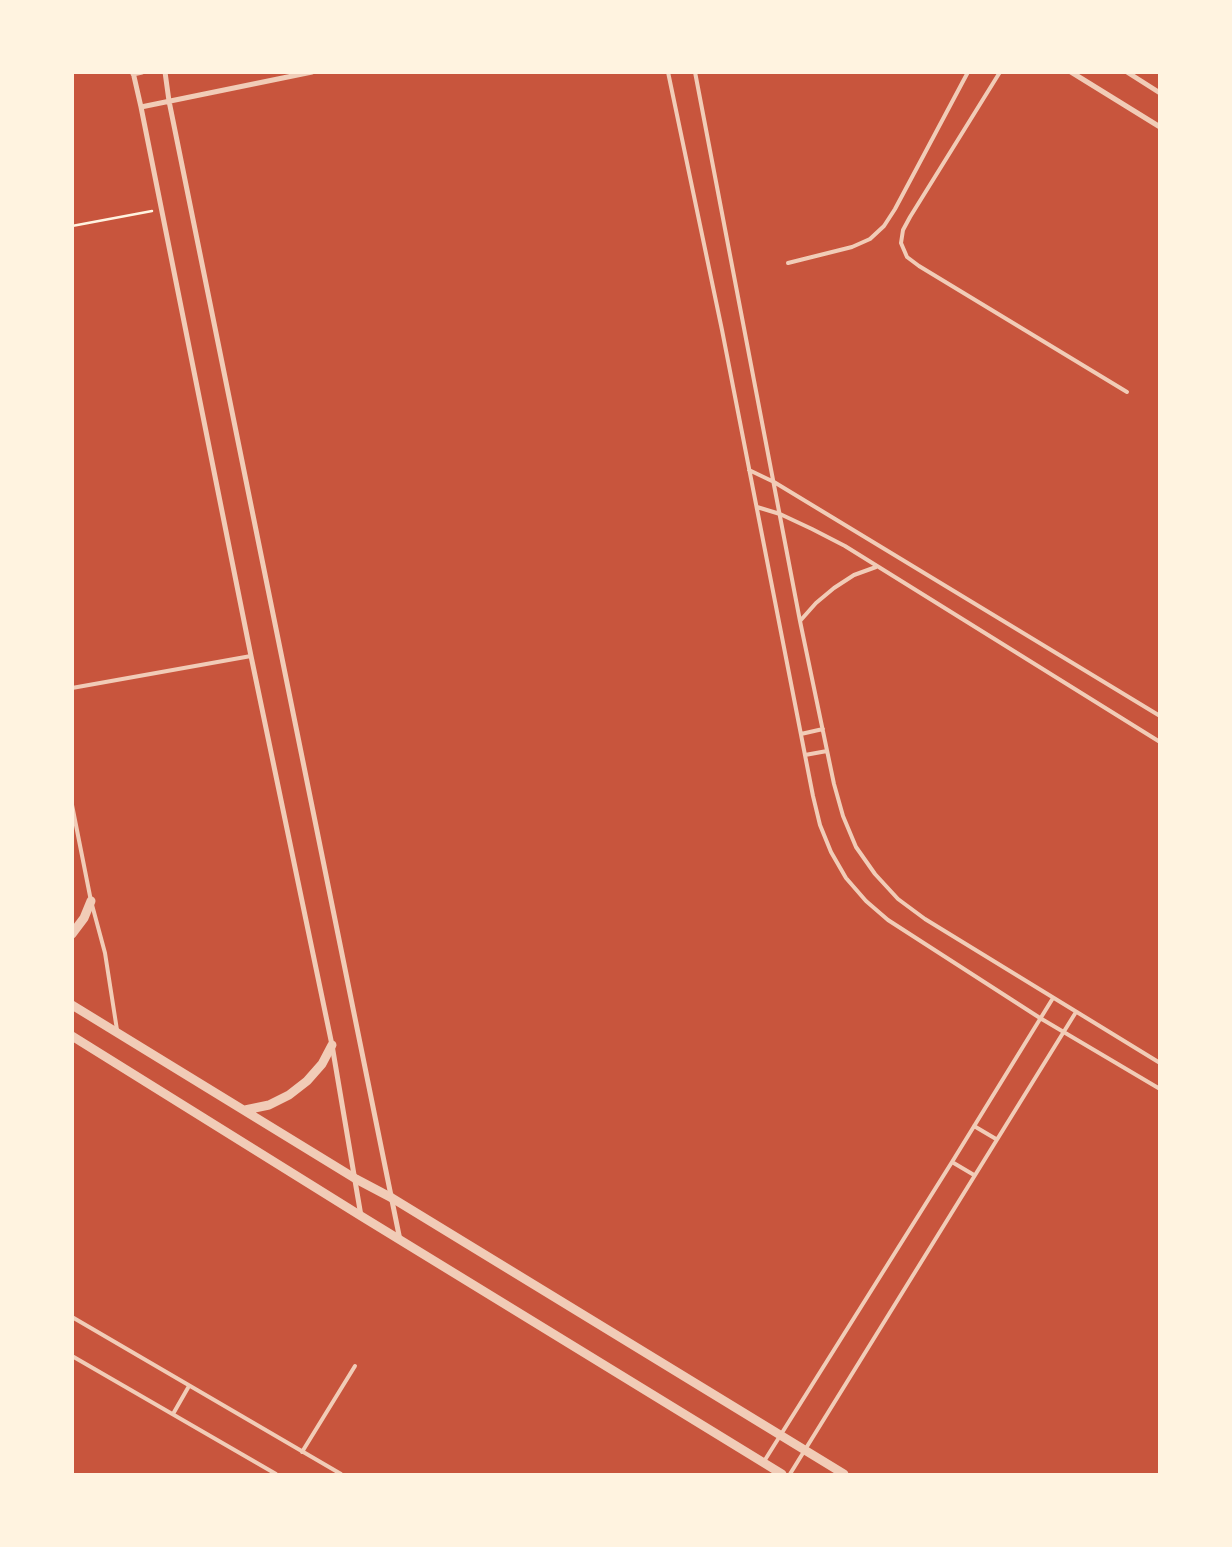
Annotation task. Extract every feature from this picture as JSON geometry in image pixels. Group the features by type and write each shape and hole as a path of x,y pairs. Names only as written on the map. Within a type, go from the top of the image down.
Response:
{"street":[{"path":"142,72 133,73 332,1045 361,1216"},
{"path":"165,72 169,101 400,1240"},
{"path":"141,107 312,72"},
{"path":"1071,72 1160,127"},
{"path":"1127,72 1160,93"},
{"path":"72,934 84,918 91,901"},
{"path":"72,1005 844,1474"},
{"path":"72,1036 782,1474"},
{"path":"245,1110 269,1105 289,1095 307,1081 322,1064 332,1045"}],"lane":[{"path":"668,72 722,330 805,755 820,825 831,852 846,878 866,901 888,920 1040,1018 1160,1089"},
{"path":"695,72 800,621 827,751 843,816 856,846 875,874 898,898 925,918 1160,1063"},
{"path":"788,263 852,248 870,239 884,226 895,209 968,72"},
{"path":"1000,72 910,217 903,230 901,243 907,257 919,266 1127,392"},
{"path":"749,470 774,482 1160,716"},
{"path":"757,507 780,514 845,546 1160,742"},
{"path":"800,621 816,603 834,588 854,576 876,567"},
{"path":"72,688 251,656"},
{"path":"801,734 823,729"},
{"path":"805,755 827,751"},
{"path":"72,805 91,901 104,953 117,1032"},
{"path":"763,1463 1053,998"},
{"path":"790,1474 1076,1012"},
{"path":"974,1126 996,1139"},
{"path":"952,1162 974,1175"},
{"path":"72,1317 342,1474"},
{"path":"72,1356 275,1474"},
{"path":"302,1452 355,1366"},
{"path":"173,1414 189,1386"}],"path":[{"path":"72,226 161,209"}]}
